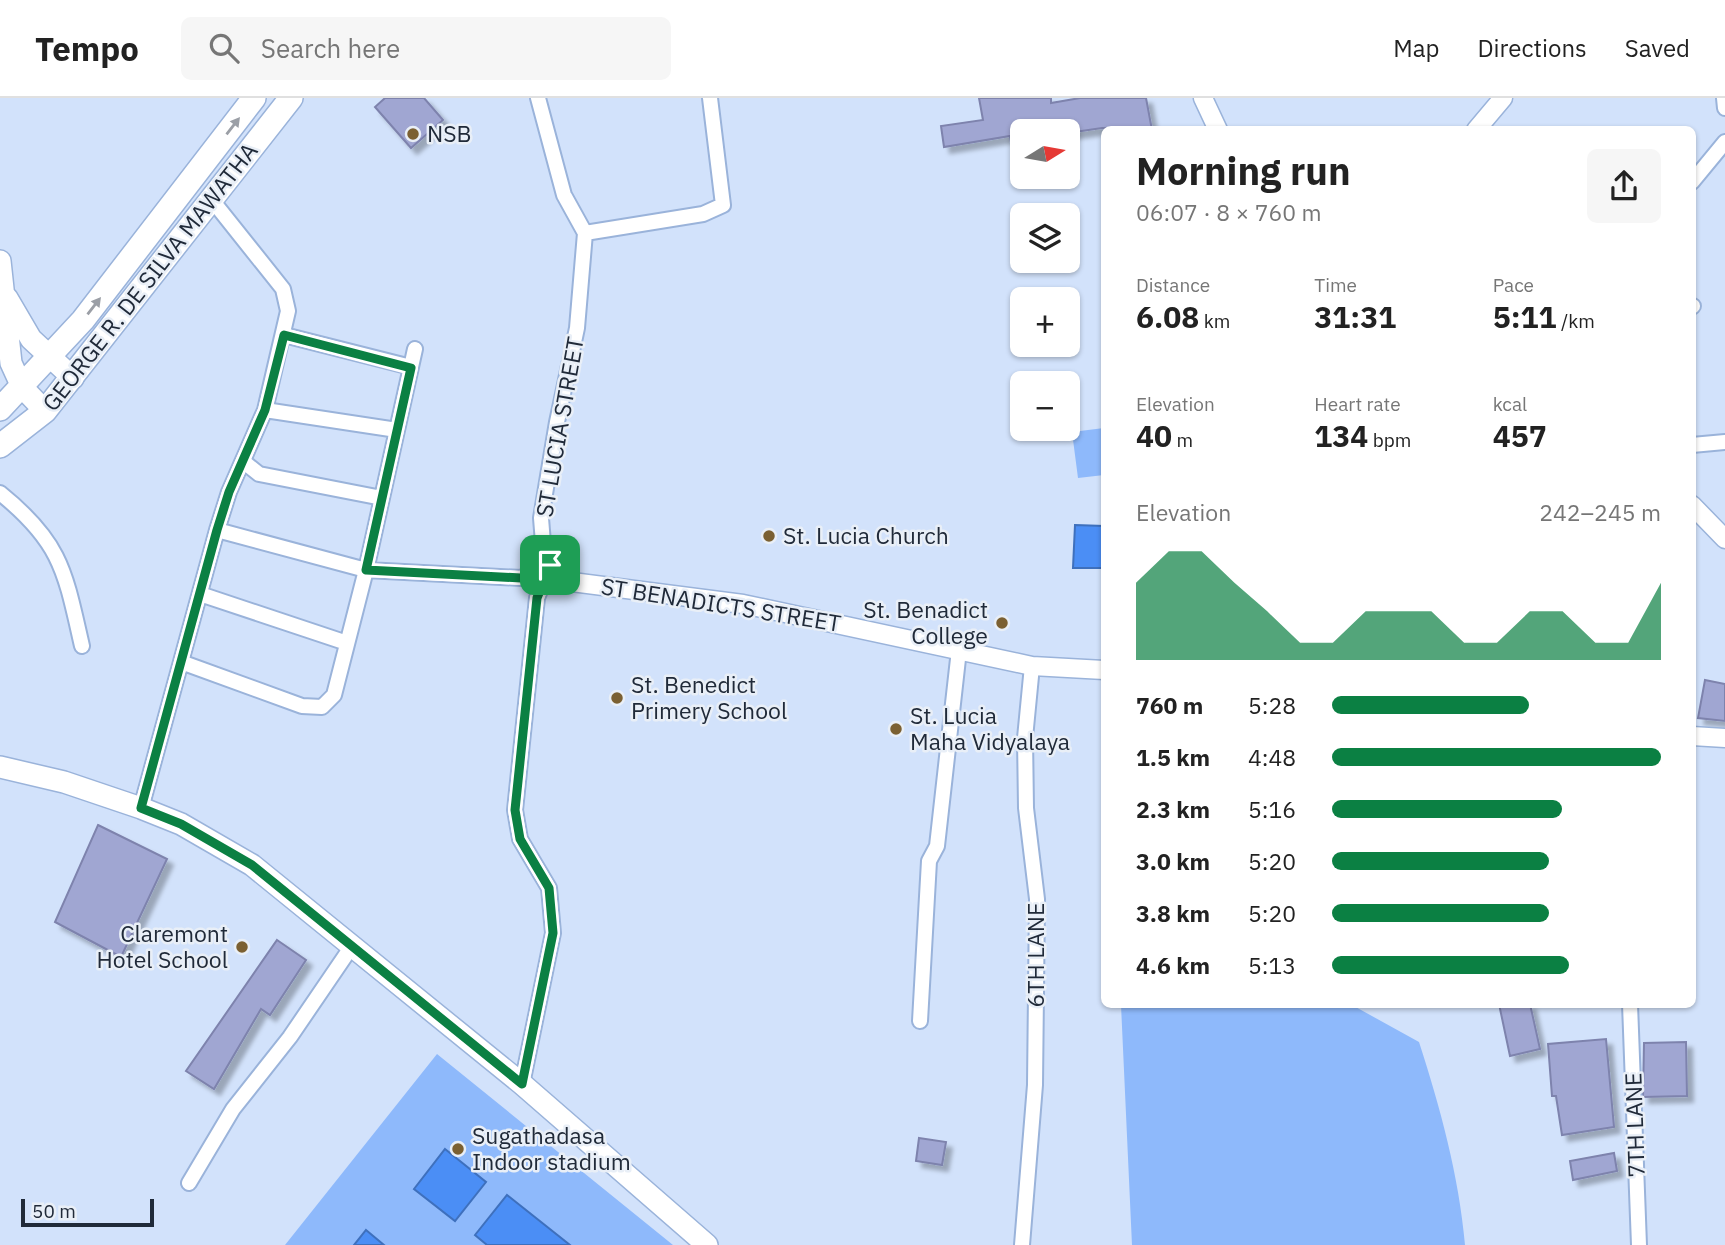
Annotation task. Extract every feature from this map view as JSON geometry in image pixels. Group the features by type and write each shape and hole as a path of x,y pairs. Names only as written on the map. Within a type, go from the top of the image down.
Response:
{"main road":[{"name":"GEORGE R. DE SILVA MAWATHA","path":"0,408 50,358 254,98"},
{"name":"GEORGE R. DE SILVA MAWATHA","path":"0,446 45,411 291,98"},
{"path":"0,261 6,296 5,328 11,363 22,387 45,411"},
{"path":"6,296 32,339 72,378"},
{"path":"0,767 64,782 141,808 181,824 252,865 522,1084 707,1245"}],"street":[{"path":"538,98 564,195 585,233 702,214 723,205 710,98"},
{"path":"1203,98 1216,126"},
{"path":"1479,126 1503,98"},
{"path":"1724,98 1725,108"},
{"path":"1696,178 1725,142"},
{"path":"141,808 217,530 229,492 265,410 288,311 283,289 212,200"},
{"name":"ST LUCIA STREET","path":"550,565 543,543 541,518 556,422 577,328 585,233"},
{"path":"284,335 411,368"},
{"path":"181,662 302,705 322,707 334,695 366,570 415,349"},
{"path":"265,410 397,429"},
{"path":"1696,445 1725,442"},
{"path":"244,462 258,474 382,498"},
{"path":"0,493 29,516 57,553 68,585 82,646"},
{"path":"1696,509 1725,539"},
{"path":"217,530 366,570 521,578 550,565"},
{"path":"522,1084 553,933 549,888 520,839 515,810 537,598 550,565"},
{"name":"ST BENADICTS STREET","path":"550,565 572,582 743,604 1032,666 1101,670"},
{"path":"200,594 347,643"},
{"path":"920,1021 929,861 937,846 959,650"},
{"name":"6TH LANE","path":"1022,1245 1035,1084 1037,899 1026,808 1025,738 1032,666"},
{"path":"1696,736 1725,738"},
{"path":"189,1182 233,1109 290,1037 352,946"},
{"name":"7TH LANE","path":"1630,1008 1639,1245"}],"shaded area":[{"path":"1101,428 1101,475 1078,478 1073,441 1080,441 1080,431"},
{"path":"1075,525 1101,526 1101,568 1073,568"},
{"path":"1121,1008 1357,1008 1419,1042 1448,1142 1465,1245 1132,1245"},
{"name":"Sugathadasa Indoor stadium","path":"437,1054 673,1245 285,1245"},
{"path":"445,1149 486,1182 455,1221 414,1189"},
{"path":"507,1195 570,1245 487,1245 475,1235"},
{"path":"366,1230 384,1245 354,1245"}],"building":[{"name":"NSB","path":"385,98 424,98 443,120 411,148 375,107"},
{"path":"979,98 1051,98 1051,103 1080,98 1146,98 1151,126 1101,126 1080,131 1080,119 1010,119 1010,136 944,147 941,126 983,120"},
{"path":"1705,680 1725,684 1725,721 1698,718"},
{"path":"98,825 167,859 121,957 55,922"},
{"path":"277,940 306,960 270,1015 261,1009 214,1089 186,1071"},
{"path":"1500,1008 1531,1008 1540,1049 1510,1056"},
{"path":"1606,1039 1614,1127 1562,1135 1556,1096 1552,1096 1548,1044"},
{"path":"1686,1042 1687,1096 1643,1097 1644,1043"},
{"path":"919,1138 946,1142 942,1165 916,1161"},
{"path":"1614,1153 1617,1171 1573,1180 1570,1161"}],"place":[{"name":"NSB","path":"413,134"},
{"name":"St. Lucia Church","path":"769,536"},
{"name":"St. Benadict College","path":"1002,623"},
{"name":"St. Benedict Primery School","path":"617,698"},
{"name":"St. Lucia Maha Vidyalaya","path":"896,729"},
{"name":"Claremont Hotel School","path":"242,947"},
{"name":"Sugathadasa Indoor stadium","path":"458,1149"}],"route":[{"path":"284,335 411,368 366,570 521,578 550,565 537,598 515,810 520,839 549,888 553,933 522,1084 252,865 181,824 141,808 217,530 229,492 265,410 284,335"}]}
